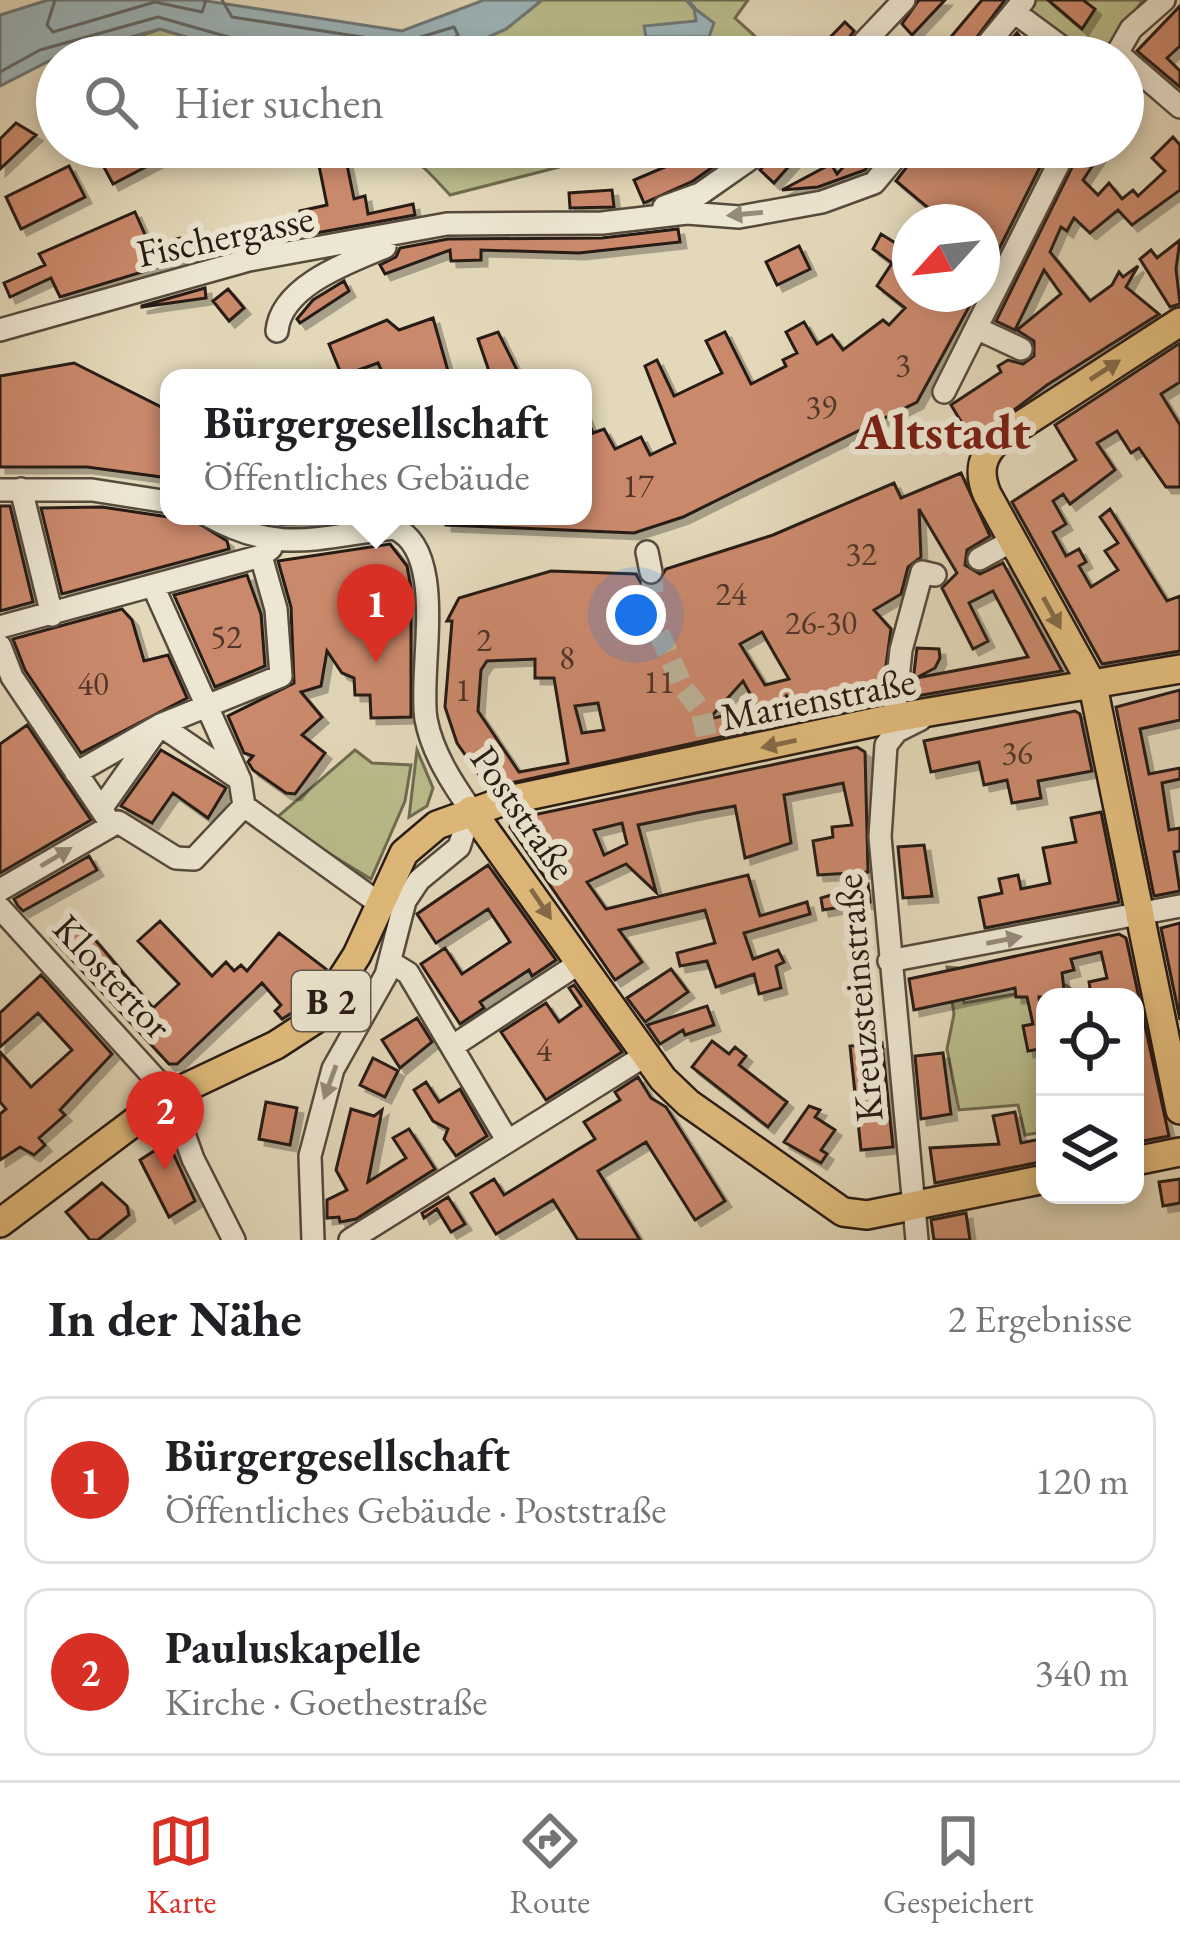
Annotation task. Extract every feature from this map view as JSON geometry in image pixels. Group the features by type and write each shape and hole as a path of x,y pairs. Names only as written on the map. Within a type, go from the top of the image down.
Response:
{"main road":[{"path":"1180,322 998,440 983,460 983,484 1093,686 1180,1110"},
{"name":"Marienstraße","path":"471,810 710,753 847,735 1180,669"},
{"name":"B 2","path":"0,1222 170,1095 276,1045 316,1019 393,903 395,867 413,843 471,810"},
{"name":"Poststraße","path":"471,810 646,1054 688,1103 848,1215 1036,1181"},
{"path":"1144,1159 1180,1152"}],"street":[{"path":"870,36 904,0"},
{"path":"1128,36 1164,0"},
{"path":"994,36 1019,6 1052,36"},
{"path":"1144,77 1180,107"},
{"path":"630,220 700,194 737,168"},
{"name":"Fischergasse","path":"10,327 249,260 447,224 630,220 687,213 739,217 859,191 886,168"},
{"path":"944,392 1056,168"},
{"name":"Fischergasse","path":"277,331 282,310 301,292 376,250 447,224"},
{"path":"0,304 10,327"},
{"path":"976,328 1021,349"},
{"path":"52,616 11,490 92,490 160,501"},
{"path":"225,525 245,536 281,541"},
{"name":"Poststraße","path":"281,541 394,528 419,554 427,600 427,723 439,757 471,810"},
{"path":"0,628 260,556 281,541"},
{"path":"979,559 1012,541"},
{"path":"76,772 160,725 281,676 283,660 260,556"},
{"name":"Kreuzsteinstraße","path":"917,1240 890,962 881,783 886,745 895,725 901,650 922,572 935,574"},
{"path":"154,586 239,780 244,806 393,903 390,962 333,1069 316,1123 308,1187 313,1240"},
{"path":"0,646 12,677 106,817 130,825 182,860 197,857 244,806"},
{"path":"160,725 239,780"},
{"path":"0,890 106,817 160,725"},
{"name":"Kreuzsteinstraße","path":"847,735 872,752 881,783"},
{"path":"890,962 1180,906"},
{"name":"Klostertor","path":"0,908 170,1095"},
{"path":"390,962 408,973 507,1140"},
{"path":"453,1046 580,962"},
{"path":"350,1240 646,1054"},
{"path":"170,1095 193,1159 234,1240"}],"green space":[{"path":"542,0 748,0 735,18 755,36 490,36"},
{"path":"1036,0 1143,0 1117,36 1060,36 1027,10"},
{"path":"160,29 183,36 140,36"},
{"path":"423,168 555,168 450,195"},
{"path":"355,750 372,763 411,765 405,801 371,879 274,820"},
{"path":"417,750 433,788 427,806 409,817"},
{"path":"947,967 957,968 964,1003 1036,990 1036,1133 1025,1135 1018,1105 959,1110 947,1049 954,1014"}],"water":[{"path":"48,0 200,0 402,31 484,0 542,0 490,36 183,36 160,29 134,36 36,36 36,68 0,86 0,15"},
{"path":"694,8 714,23 709,36 646,36 644,26 696,21"}],"building":[{"path":"919,0 945,0 912,35 902,24"},
{"path":"982,0 1005,0 978,36 952,36"},
{"path":"1048,0 1083,0 1095,9 1082,29"},
{"path":"1180,6 1180,46 1167,58 1180,71 1180,87 1144,57 1144,44"},
{"path":"845,22 854,31 850,36 831,36"},
{"path":"16,123 36,135 0,169 0,139"},
{"path":"1173,137 1180,145 1180,190 1132,225 1118,210 1090,233 1074,218 1067,231 1061,227 1050,252 1090,301 1112,285 1119,272 1123,277 1138,266 1126,287 1159,314 1047,385 973,441 951,405 1001,372 998,366 1008,360 1023,364 1034,356 1034,341 1017,330 1061,294 1044,270 1015,330 996,321 1072,168 1091,168 1083,180 1098,195 1109,183 1122,199 1133,190 1138,196 1165,171 1152,158"},
{"path":"70,168 85,197 21,229 6,197"},
{"path":"104,168 144,168 113,184"},
{"path":"319,168 348,168 354,199 365,196 368,214 413,204 415,215 305,235 300,211 327,205"},
{"path":"662,168 711,168 644,203 634,180"},
{"path":"762,168 787,168 774,183"},
{"path":"823,168 833,168 837,174 842,168 867,168 818,187 782,190"},
{"path":"906,168 1040,168 1000,247 1000,204 923,204 896,181"},
{"path":"612,190 614,207 570,208 569,193"},
{"path":"135,212 150,246 180,238 185,259 60,297 51,278 10,297 4,283 45,265 39,254"},
{"path":"678,229 680,242 579,253 481,250 481,260 451,261 450,250 385,274 380,265 396,257 400,248 448,239 602,238"},
{"path":"881,234 892,241 892,263 873,249"},
{"path":"1180,240 1176,269 1180,304 1170,307 1140,259 1151,250 1157,258"},
{"path":"799,246 810,269 777,285 766,262"},
{"path":"892,263 892,298 877,286"},
{"path":"344,281 349,291 300,323 297,319 313,300"},
{"path":"205,288 206,298 142,307 142,306"},
{"path":"228,289 244,308 229,321 213,301"},
{"path":"901,312 966,312 917,402 683,517 634,533 446,525 592,525 592,431 604,429 615,449 641,437 650,455 675,443 645,366 657,360 674,396 722,373 706,341 725,332 751,384 786,366 783,360 797,353 786,332 804,322 817,344 832,335 843,350 883,320 889,325"},
{"path":"433,318 447,369 381,369 378,363 339,369 329,344 387,320 399,330"},
{"path":"498,332 516,369 488,369 478,339"},
{"path":"1180,343 1180,382 1161,394 1180,425 1180,487 1166,487 1139,448 1131,453 1117,431 1097,443 1115,470 1070,504 1063,494 1053,501 1066,524 1053,532 1066,556 1079,549 1086,562 1079,566 1091,587 1118,570 1105,551 1118,543 1100,517 1110,509 1167,601 1180,596 1180,651 1102,664 1012,502 1076,460 1055,425"},
{"path":"74,363 160,406 160,477 87,467 0,467 0,376"},
{"path":"961,473 990,536 967,550 965,565 980,574 1003,563 1062,671 911,697 917,648 939,649 940,658 935,668 916,678 1028,657 993,591 969,603 988,641 973,649 942,588 957,573 919,509 921,557 908,567 901,594 874,610 891,629 881,702 488,788 457,743 445,707 452,621 447,621 459,598 551,571 636,574 641,583 655,586 666,569 773,535 894,483 901,498","holes":["762,632 789,679 765,685 740,644","535,659 535,678 554,678 568,763 519,772 478,711 481,670 487,661","743,681 758,708 709,719","598,703 604,730 582,733 575,706"]},
{"path":"0,506 10,506 33,602 0,611"},
{"path":"102,507 160,516 160,525 201,525 227,541 229,549 62,594 41,508"},
{"path":"390,544 407,566 411,588 411,717 371,718 370,695 355,695 354,678 342,673 327,651 321,686 301,692 322,717 302,735 325,753 295,794 286,793 253,770 248,762 253,756 244,753 228,716 294,683 291,607 278,561"},
{"path":"247,575 261,614 265,666 215,687 174,595"},
{"path":"122,609 132,620 144,661 168,655 187,698 81,753 25,670 13,639"},
{"path":"1180,690 1180,720 1140,729 1149,774 1180,768 1180,779 1162,783 1169,830 1180,828 1180,851 1174,852 1180,891 1154,896 1116,707"},
{"path":"1075,711 1080,714 1092,771 1038,781 1041,798 1012,803 1007,780 984,785 979,762 931,772 924,741"},
{"path":"27,725 91,820 0,873 0,744"},
{"path":"857,747 865,752 868,872 818,875 813,841 833,837 832,827 852,825 843,783 784,795 791,843 745,858 735,806 638,825 656,892 626,864 587,882 606,909 748,875 760,916 807,902 810,914 744,933 753,959 778,950 784,962 776,966 781,988 759,994 754,974 716,987 707,961 680,966 677,953 715,943 705,910 619,930 642,962 615,980 510,827 514,819","holes":["622,823 627,844 604,855 594,830"]},
{"path":"161,750 226,788 208,818 173,793 152,823 121,806"},
{"path":"1101,812 1119,902 985,928 979,898 1002,893 999,879 1018,875 1021,889 1050,883 1043,848 1076,842 1071,818"},
{"path":"924,845 932,896 903,898 898,847"},
{"path":"89,856 97,870 23,911 18,906 14,899"},
{"path":"488,865 556,960 532,976 529,970 480,1002 484,1008 460,1024 421,964 445,948 462,974 510,942 488,909 436,943 417,914"},
{"path":"868,884 870,902 823,910 821,898"},
{"path":"74,915 153,1008 179,984 138,941 160,921 212,976 226,962 234,971 241,965 247,971 279,933 326,969 303,1006 282,1019 275,1011 281,1005 262,983 177,1064 169,1064 51,937"},
{"path":"1180,923 1180,1020 1161,928"},
{"path":"1119,934 1126,938 1137,988 1090,988 1089,982 1107,978 1101,952 1071,959 1074,970 1062,973 1064,988 1036,988 1036,1050 1028,1051 1023,1026 1033,1024 1027,997 1016,997 1015,988 914,1010 909,979"},
{"path":"671,969 688,992 645,1022 627,998"},
{"path":"41,975 112,1054 60,1110 65,1115 39,1138 45,1145 34,1155 20,1147 0,1160 0,1114 6,1109 0,1102 0,1052 31,1087 72,1050 38,1013 0,1047 0,1013"},
{"path":"574,985 622,1052 546,1100 501,1032 546,1003 559,1022 581,1006 569,988"},
{"path":"707,1006 714,1025 685,1035 683,1030 660,1044 647,1025"},
{"path":"417,1018 432,1042 400,1068 382,1040"},
{"path":"1144,1021 1169,1136 1144,1141"},
{"path":"712,1041 729,1054 735,1047 746,1056 739,1065 787,1102 768,1127 692,1067"},
{"path":"882,1043 893,1147 861,1150 850,1046"},
{"path":"943,1053 951,1114 921,1119 915,1056"},
{"path":"373,1058 398,1071 385,1097 360,1085"},
{"path":"638,1077 651,1098 666,1107 725,1201 695,1220 646,1142 598,1171 640,1240 578,1240 553,1200 496,1234 471,1193 494,1179 504,1195 595,1139 584,1122 620,1100 615,1092"},
{"path":"426,1082 439,1102 460,1089 487,1136 456,1156 444,1139 448,1129 433,1121 414,1090"},
{"path":"266,1102 297,1108 290,1145 259,1139"},
{"path":"809,1106 820,1110 815,1117 835,1130 821,1150 827,1154 821,1163 784,1142"},
{"path":"351,1109 374,1116 382,1110 368,1182 406,1158 393,1138 409,1129 435,1169 356,1219 340,1222 339,1217 327,1218 327,1200 347,1190 336,1170"},
{"path":"1015,1112 1021,1143 1036,1140 1036,1163 935,1183 930,1148 999,1144 993,1116"},
{"path":"168,1142 195,1201 169,1217 140,1160"},
{"path":"1180,1179 1180,1203 1163,1206 1159,1182"},
{"path":"102,1183 127,1206 129,1215 98,1240 90,1240 66,1212"},
{"path":"448,1197 465,1224 451,1232 437,1209 424,1218 422,1213"},
{"path":"966,1213 970,1240 934,1240 931,1220"}],"waterway":[{"path":"688,1 694,8"}],"tunnel":[{"path":"651,572 657,629 684,689 701,710 709,748"}],"place":[{"name":"Bürgergesellschaft","path":"376,663"},
{"name":"Pauluskapelle","path":"165,1170"}],"district":[{"name":"Altstadt","path":"943,431"}]}
